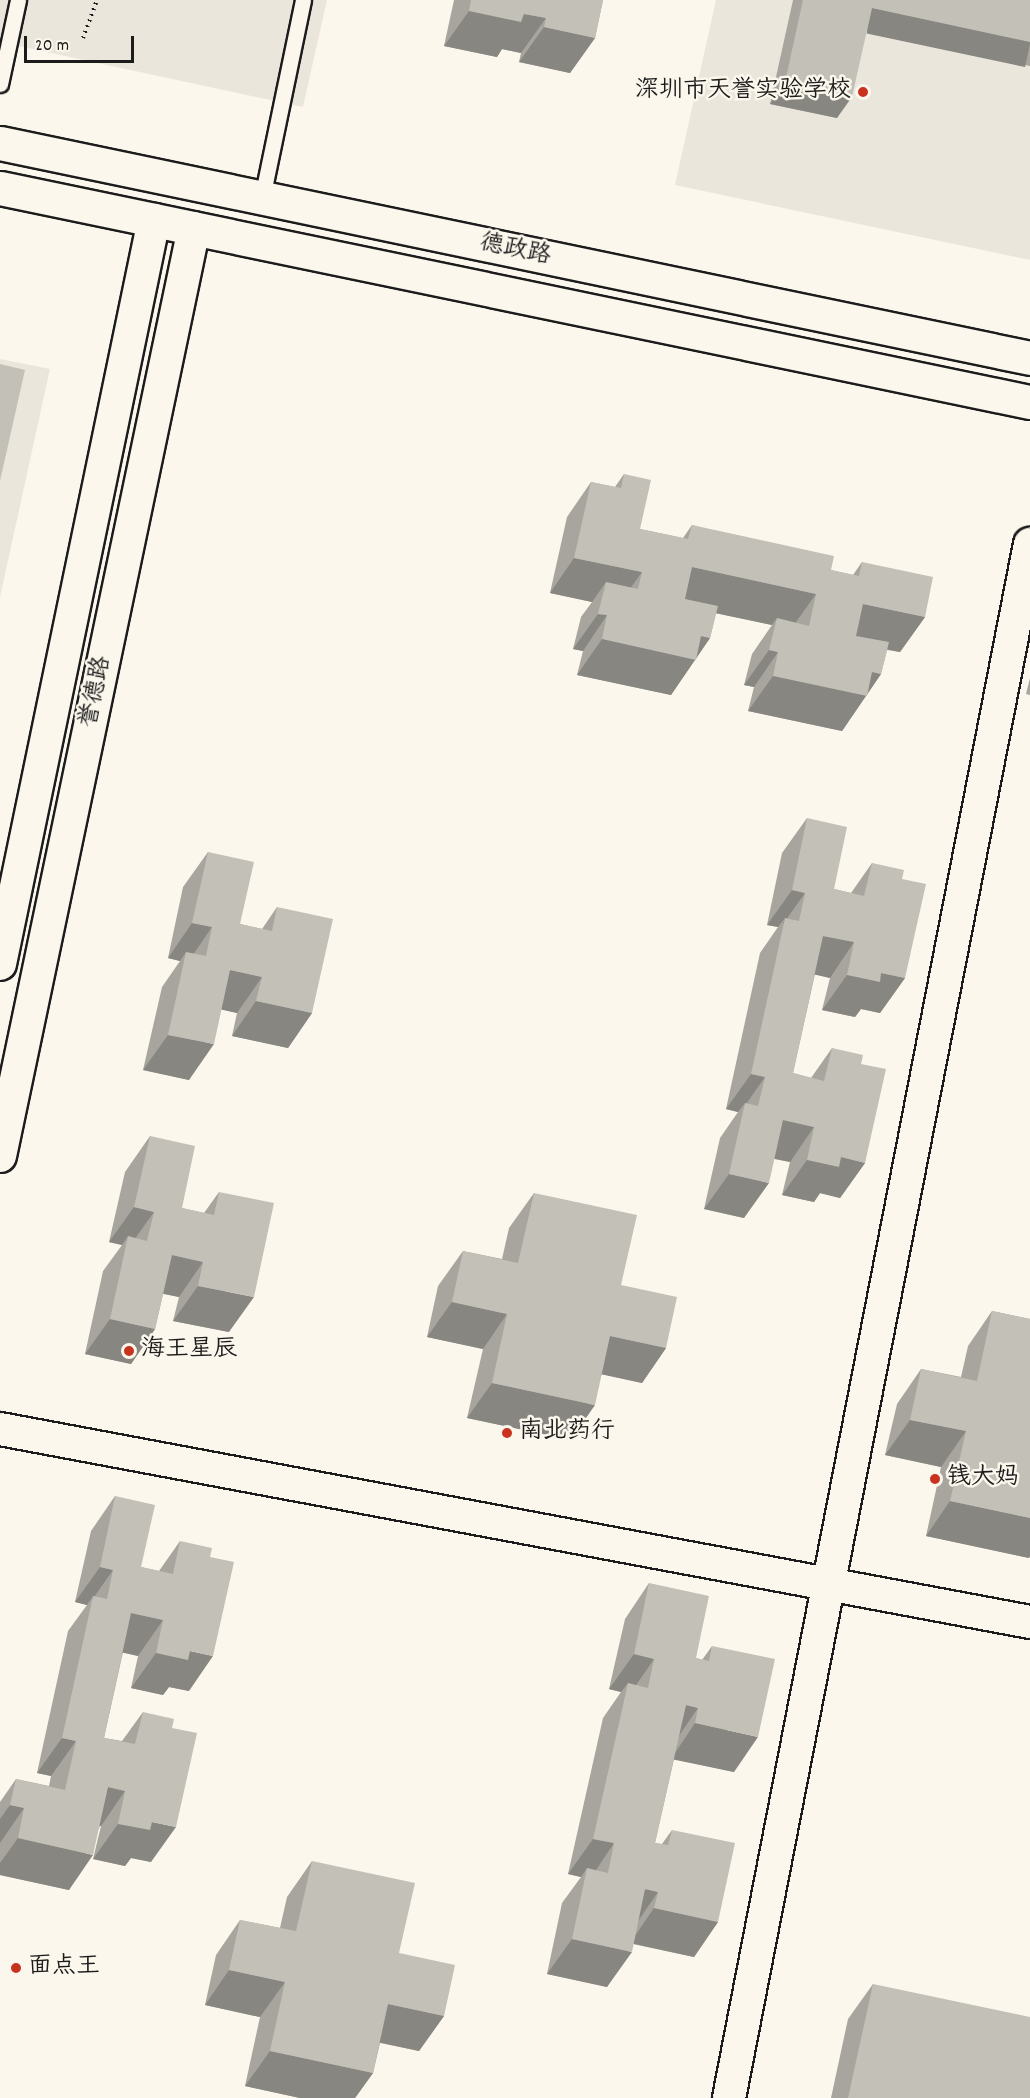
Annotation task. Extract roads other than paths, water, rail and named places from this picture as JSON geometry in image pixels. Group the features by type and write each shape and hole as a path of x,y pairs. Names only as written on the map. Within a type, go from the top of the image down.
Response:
{"main road":[{"name":"德政路","path":"0,143 1030,358"},
{"name":"德政路","path":"0,188 1030,402"}],"street":[{"name":"誉德路","path":"0,964 154,220"},
{"name":"誉德路","path":"0,1156 194,228"},
{"path":"729,2098 1030,544"},
{"path":"0,1429 1030,1622"}],"lane":[{"path":"0,84 18,0"},
{"path":"262,198 303,0"}],"place":[{"name":"深圳市天誉实验学校","path":"863,92"},
{"name":"海王星辰","path":"129,1351"},
{"name":"南北药行","path":"507,1433"},
{"name":"钱大妈","path":"935,1479"},
{"name":"面点王","path":"16,1968"}]}
